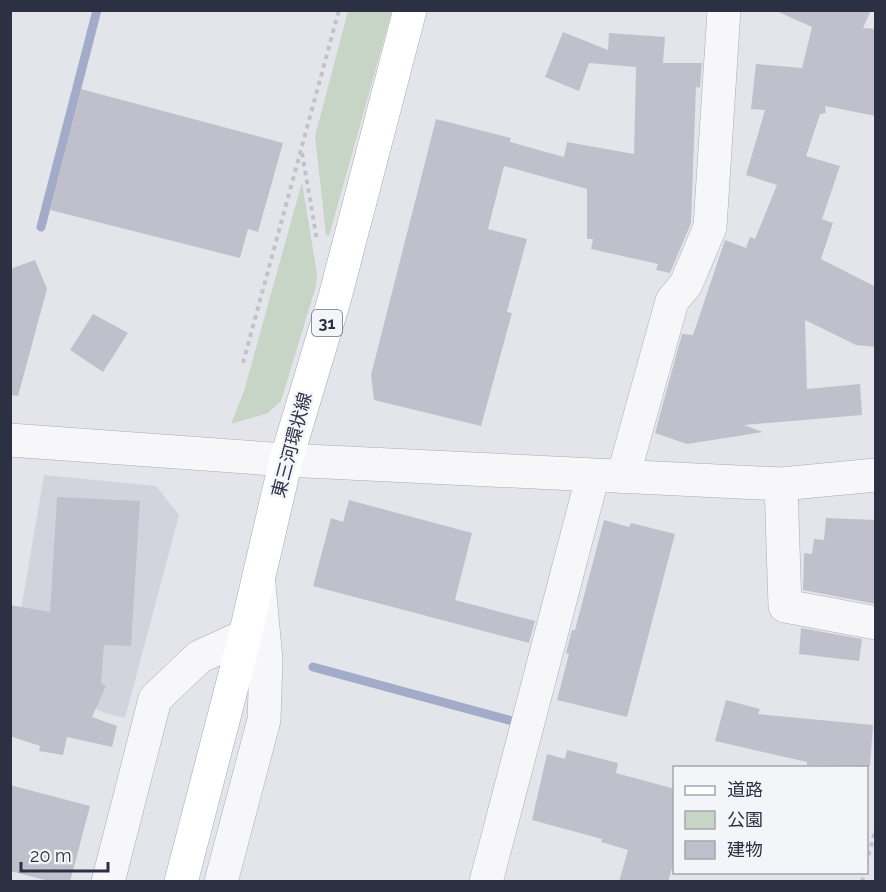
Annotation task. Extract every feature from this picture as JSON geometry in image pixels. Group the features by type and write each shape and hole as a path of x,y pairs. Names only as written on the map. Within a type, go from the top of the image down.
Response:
{"main road":[{"name":"東三河環状線","path":"181,882 286,460 335,297 410,10"}],"street":[{"path":"486,882 608,476 672,301 686,284 710,227 724,10"},
{"path":"10,440 286,460 781,484 876,475"},
{"path":"781,484 785,606 876,623"},
{"path":"221,882 264,720 266,660 258,579"},
{"path":"108,882 155,699 199,657 244,636"}],"path":[{"path":"243,363 339,10"},
{"path":"301,150 319,252"},
{"path":"868,860 876,828"}],"shaded area":[{"path":"44,475 156,486 179,515 125,718 105,713 11,668"}],"green space":[{"path":"348,11 392,11 329,236 326,235 315,136"},
{"path":"302,182 317,274 316,286 281,401 268,413 231,424 244,391"}],"building":[{"path":"774,10 871,10 863,28 876,29 876,116 825,106 826,113 820,114 806,156 840,166 822,219 833,223 821,259 876,287 876,347 856,345 805,320 807,389 860,384 862,415 744,425 763,432 687,444 655,433 682,334 693,335 725,240 746,248 750,237 755,239 777,185 746,175 765,110 751,109 756,64 802,68 812,27"},
{"path":"563,32 608,50 609,33 665,37 663,63 702,63 700,88 696,87 691,223 670,273 656,270 658,264 591,249 593,239 587,239 587,189 504,166 488,229 527,239 507,312 512,313 481,426 374,400 371,375 436,119 511,138 510,142 564,157 567,142 634,154 636,67 589,63 579,91 545,77"},
{"path":"81,89 283,143 258,232 248,229 240,258 50,210"},
{"path":"35,260 47,289 18,396 10,395 10,269"},
{"path":"93,314 128,333 103,372 70,350"},
{"path":"57,497 140,501 131,646 104,645 101,683 106,686 92,717 117,726 112,747 67,737 63,755 39,751 40,746 10,736 10,605 50,612"},
{"path":"349,500 472,533 455,600 535,621 529,643 313,586 331,518 343,522"},
{"path":"826,518 876,520 876,604 803,590 804,553 812,554 814,539 824,540"},
{"path":"604,520 629,527 631,523 675,534 627,717 557,700 569,654 566,653 572,630 575,630"},
{"path":"801,628 862,639 859,661 799,654"},
{"path":"726,700 760,709 758,714 873,725 870,766 807,765 807,762 715,741"},
{"path":"567,750 618,763 616,773 673,788 673,865 668,882 619,882 628,850 601,842 602,839 532,820 547,754 565,759"},
{"path":"10,785 90,806 70,882 53,882 10,871"}],"waterway":[{"path":"41,227 97,10"},
{"path":"313,667 516,722 514,728"}]}
